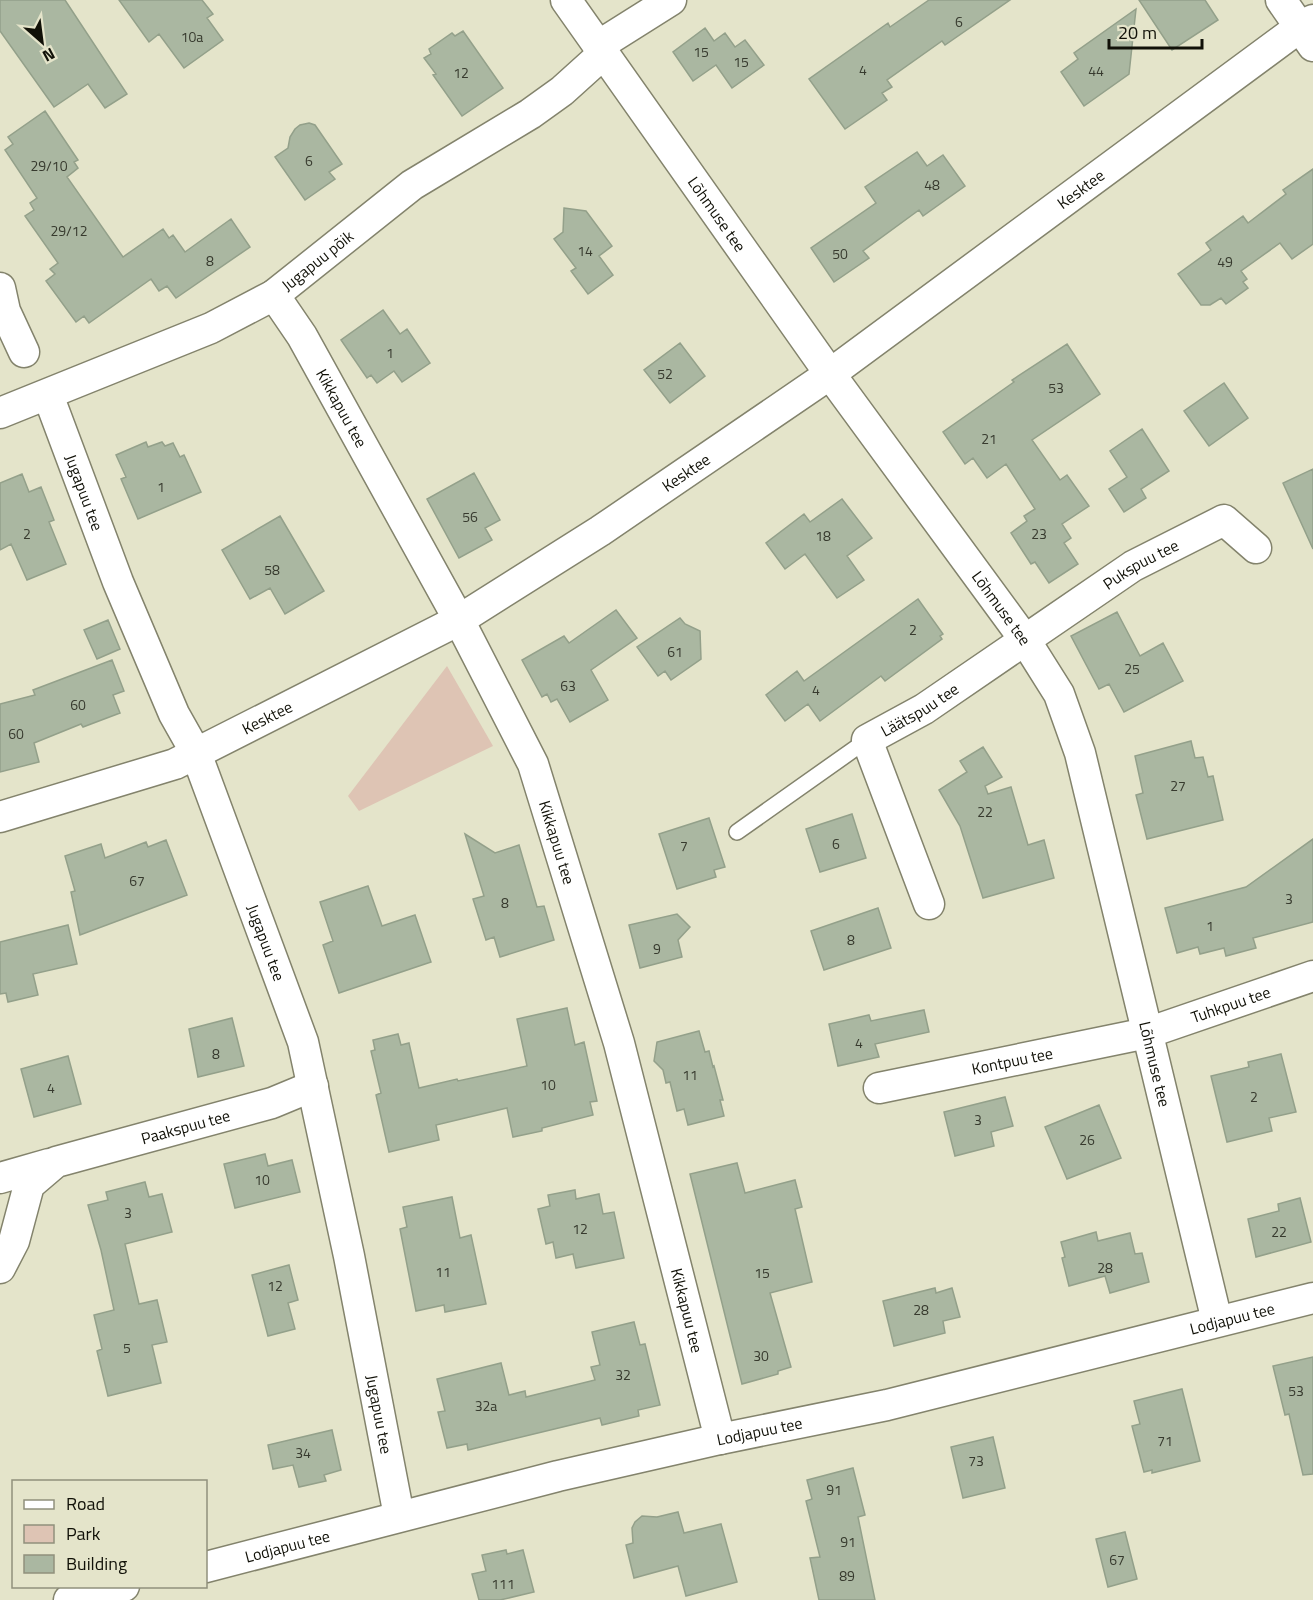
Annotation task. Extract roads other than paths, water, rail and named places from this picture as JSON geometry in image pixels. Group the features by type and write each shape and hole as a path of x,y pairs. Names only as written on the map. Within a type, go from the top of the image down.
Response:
{"street":[{"name":"Lõhmuse tee","path":"566,0 830,374 1025,640 1059,694 1080,753 1217,1320"},
{"name":"Jugapuu põik","path":"0,413 211,328 274,295 412,185 530,114 562,91 600,50 671,0"},
{"path":"1281,0 1309,31"},
{"name":"Kesktee","path":"0,817 175,764 459,620 600,531 830,374 1309,31"},
{"path":"0,288 5,311 24,352"},
{"name":"Kikkapuu tee","path":"274,295 302,336 459,620 532,764 618,1042 720,1439"},
{"name":"Jugapuu tee","path":"48,394 118,582 174,714 196,753 303,1042 349,1256 399,1516"},
{"name":"Pukspuu tee","path":"1025,640 1133,566 1224,520 1256,548"},
{"name":"Läätspuu tee","path":"929,904 867,740 924,710 1025,640"},
{"name":"Tuhkpuu tee","path":"1148,1033 1313,976"},
{"name":"Kontpuu tee","path":"879,1088 1148,1033"},
{"name":"Paakspuu tee","path":"0,1178 272,1103 314,1086"},
{"name":"Paakspuu tee","path":"0,1268 14,1241 29,1185 56,1162"},
{"name":"Lodjapuu tee","path":"207,1567 399,1516 720,1439 887,1405 1217,1320 1313,1298"},
{"path":"69,1600 120,1588"}],"lane":[{"path":"737,832 867,740"}]}
